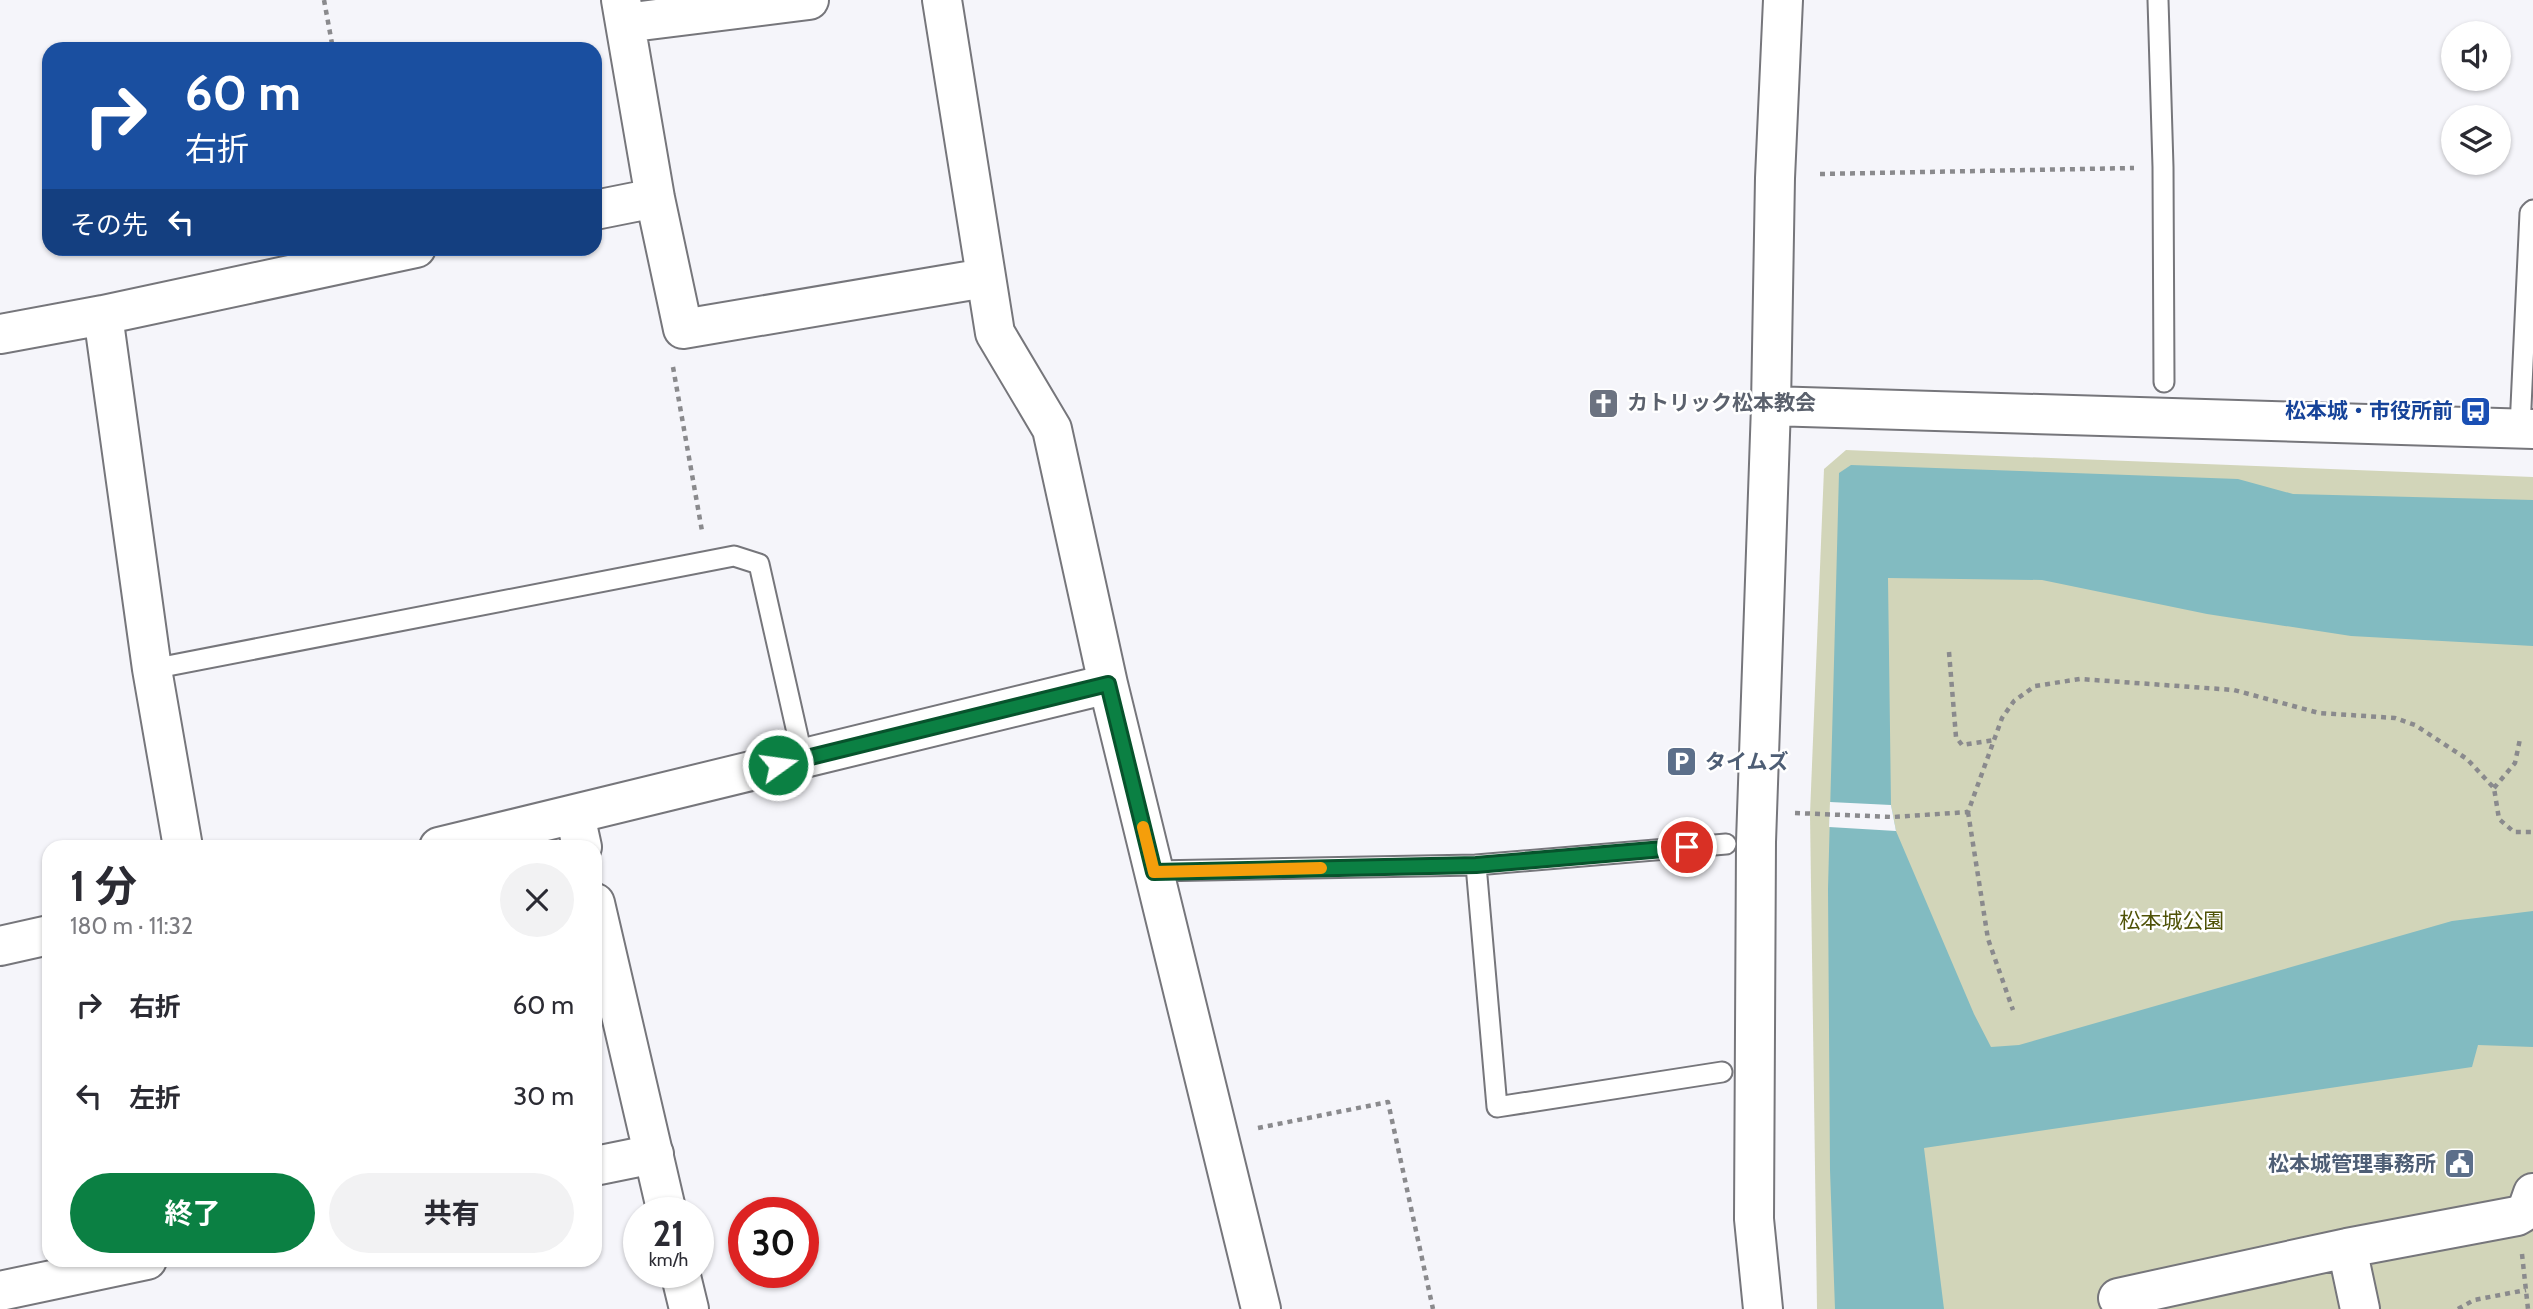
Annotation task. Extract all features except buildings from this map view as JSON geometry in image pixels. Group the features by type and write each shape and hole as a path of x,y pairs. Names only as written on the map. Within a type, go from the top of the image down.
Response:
{"street":[{"path":"809,0 623,11 656,198 683,329 985,278"},
{"path":"943,0 995,333 1052,429 1108,684 1261,1309"},
{"path":"1763,1309 1754,1219 1756,842 1771,406 1775,178 1783,0"},
{"path":"602,209 656,198"},
{"path":"0,334 103,315 379,256"},
{"path":"103,315 152,669 182,840"},
{"path":"1771,406 2527,429"},
{"path":"500,840 578,831 803,759 1108,684"},
{"path":"602,933 663,1197"},
{"path":"0,946 42,937"},
{"path":"602,1165 654,1154"},
{"path":"2118,1298 2347,1248 2525,1204"},
{"path":"2347,1248 2360,1309"},
{"path":"0,1291 114,1267"},
{"path":"684,1288 689,1309"}],"lane":[{"path":"2158,0 2163,167 2164,382"},
{"path":"2527,429 2530,213 2533,210"},
{"path":"152,669 734,556 759,564 803,759"},
{"path":"1154,872 1476,865 1726,844"},
{"path":"1476,865 1497,1107 1722,1072"}],"path":[{"path":"324,0 332,42"},
{"path":"1820,174 2163,167"},
{"path":"683,329 670,351 707,560"},
{"path":"1949,652 1956,737 1962,746 1994,740"},
{"path":"2012,1010 1988,939 1968,812 2002,718 2014,701 2035,686 2080,679 2234,690 2319,713 2395,719 2415,725 2467,759 2494,788 2499,819 2514,832 2533,832"},
{"path":"2494,788 2515,763 2520,739"},
{"path":"1794,813 1894,817 1968,812"},
{"path":"1220,1135 1388,1102 1433,1309"},
{"path":"2525,1204 2528,1309"},
{"path":"2458,1309 2474,1300 2526,1290"}],"green space":[{"name":"松本城公園","path":"1846,450 2533,477 2533,1309 1817,1309 1810,814 1824,469"}],"water":[{"path":"1851,465 2238,479 2293,494 2533,500 2533,646 2351,636 2207,614 2042,580 1888,578 1891,805 1896,831 1974,1014 1991,1047 2019,1045 2452,921 2533,911 2533,1047 2478,1045 2472,1067 1924,1148 1944,1309 1835,1309 1830,1170 1828,889 1839,473"}],"pier":[{"path":"1830,802 1891,805 1896,831 1829,827"}],"slow traffic":[{"path":"1143,827 1154,872 1321,868"}],"place":[{"name":"カトリック松本教会","path":"1604,403"},
{"name":"松本城・市役所前","path":"2476,411"},
{"name":"タイムズ","path":"1682,762"},
{"name":"松本城管理事務所","path":"2459,1164"}],"route":[{"path":"778,765 1108,684 1154,872 1476,865 1687,847"}]}
